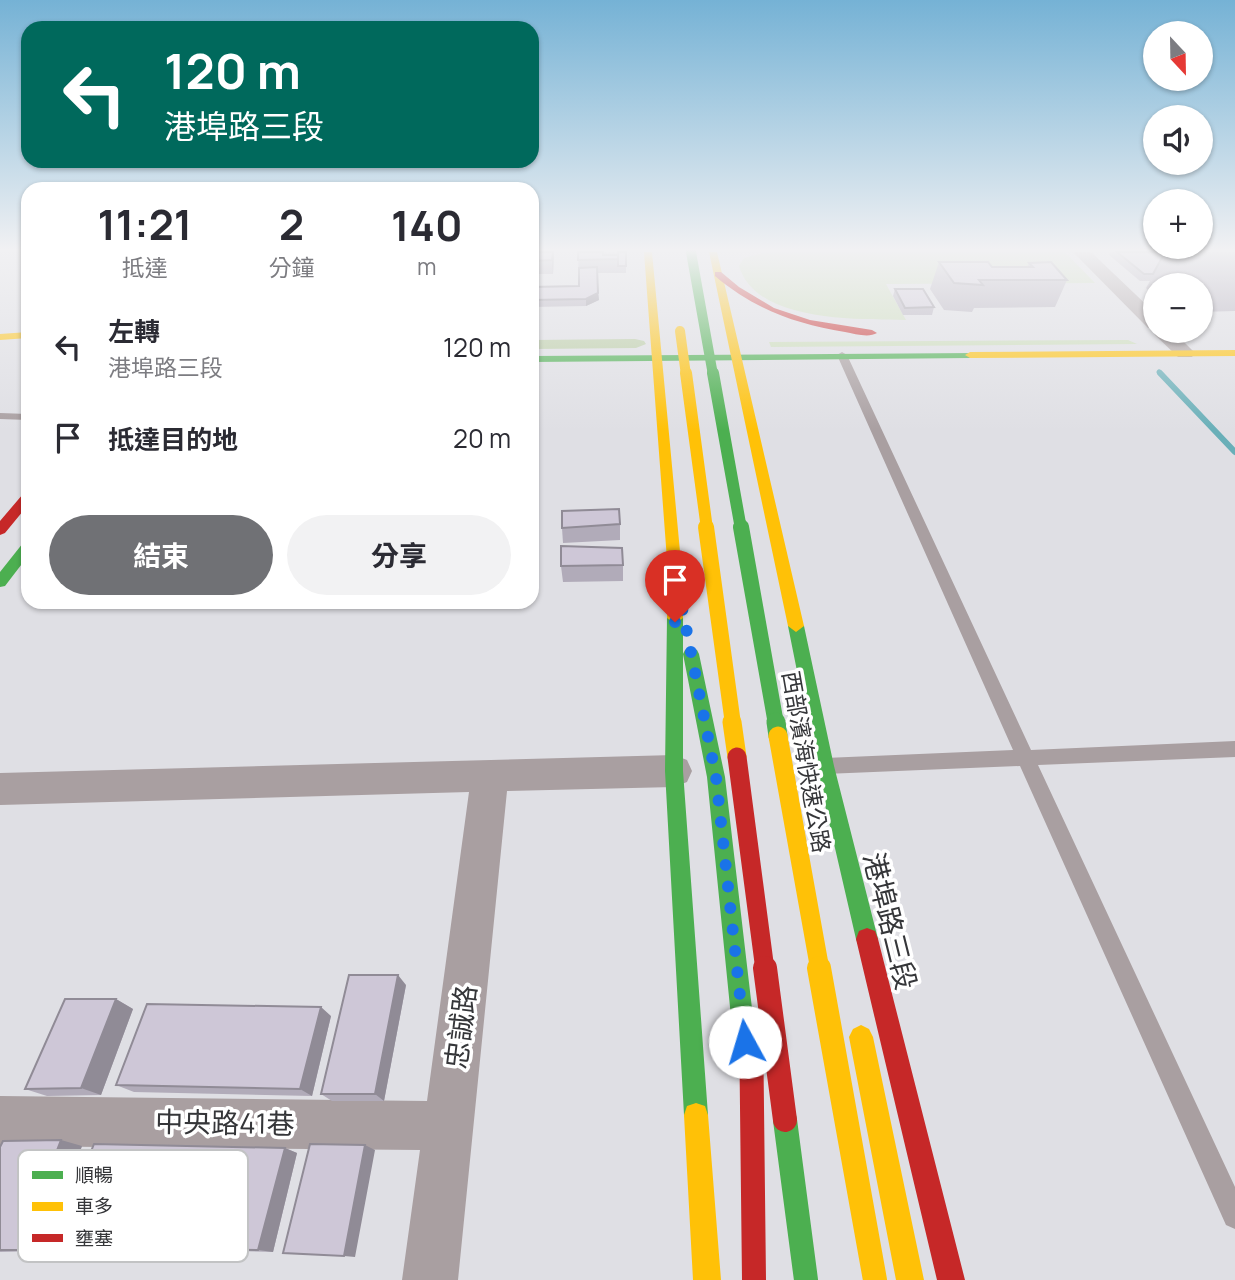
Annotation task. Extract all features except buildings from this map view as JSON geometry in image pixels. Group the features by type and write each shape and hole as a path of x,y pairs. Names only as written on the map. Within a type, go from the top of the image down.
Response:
{"main road":[{"path":"648,312 648,333 657,358 675,573 674,771 707,1280"},
{"name":"西部濱海快速公路","path":"702,312 876,1280"},
{"name":"港埠路三段","path":"726,312 825,766 951,1280"},
{"path":"769,312 808,324 878,333 784,334"},
{"path":"678,316 806,1280"},
{"path":"648,333 750,334"},
{"path":"0,337 21,336"},
{"path":"539,359 1235,353"},
{"path":"0,530 21,504"},
{"path":"0,582 21,555"},
{"path":"675,573 716,777 771,1280"},
{"name":"港埠路三段","path":"785,573 805,749"},
{"path":"749,848 754,1280"},
{"path":"858,1021 910,1280"}],"street":[{"path":"1172,343 1185,353"},
{"path":"0,789 674,771"},
{"name":"忠誠路","path":"430,1280 490,775"},
{"name":"中央路41巷","path":"0,1121 449,1126"}],"lane":[{"path":"842,355 1235,1216"},
{"path":"0,416 21,416"},
{"path":"825,766 1235,749"}],"green space":[{"path":"802,312 901,312 906,320 837,318"},
{"path":"635,339 646,344 636,348 539,349 539,340"},
{"path":"1128,340 1137,344 771,347 769,342"}],"waterway":[{"path":"1160,373 1235,452"}],"traffic: fast":[{"path":"702,312 778,736"},
{"path":"539,359 970,355"},
{"path":"0,582 21,555"},
{"path":"675,618 674,771 696,1115"},
{"path":"796,626 825,766 867,939"},
{"path":"691,654 716,777 742,1017"},
{"path":"785,1120 806,1280"}],"traffic: slow":[{"path":"653,312 675,573 675,618"},
{"path":"726,312 796,626"},
{"path":"680,331 737,757"},
{"path":"0,337 21,336"},
{"path":"970,355 1235,353"},
{"path":"778,736 875,1280"},
{"path":"861,1037 910,1280"},
{"path":"696,1115 707,1280"}],"traffic: jam":[{"path":"775,312 828,327 872,333"},
{"path":"0,530 21,505"},
{"path":"737,757 785,1120"},
{"path":"867,939 951,1280"},
{"path":"751,1021 754,1280"}],"route":[{"path":"675,622 675,573 716,777 745,1042"}]}
